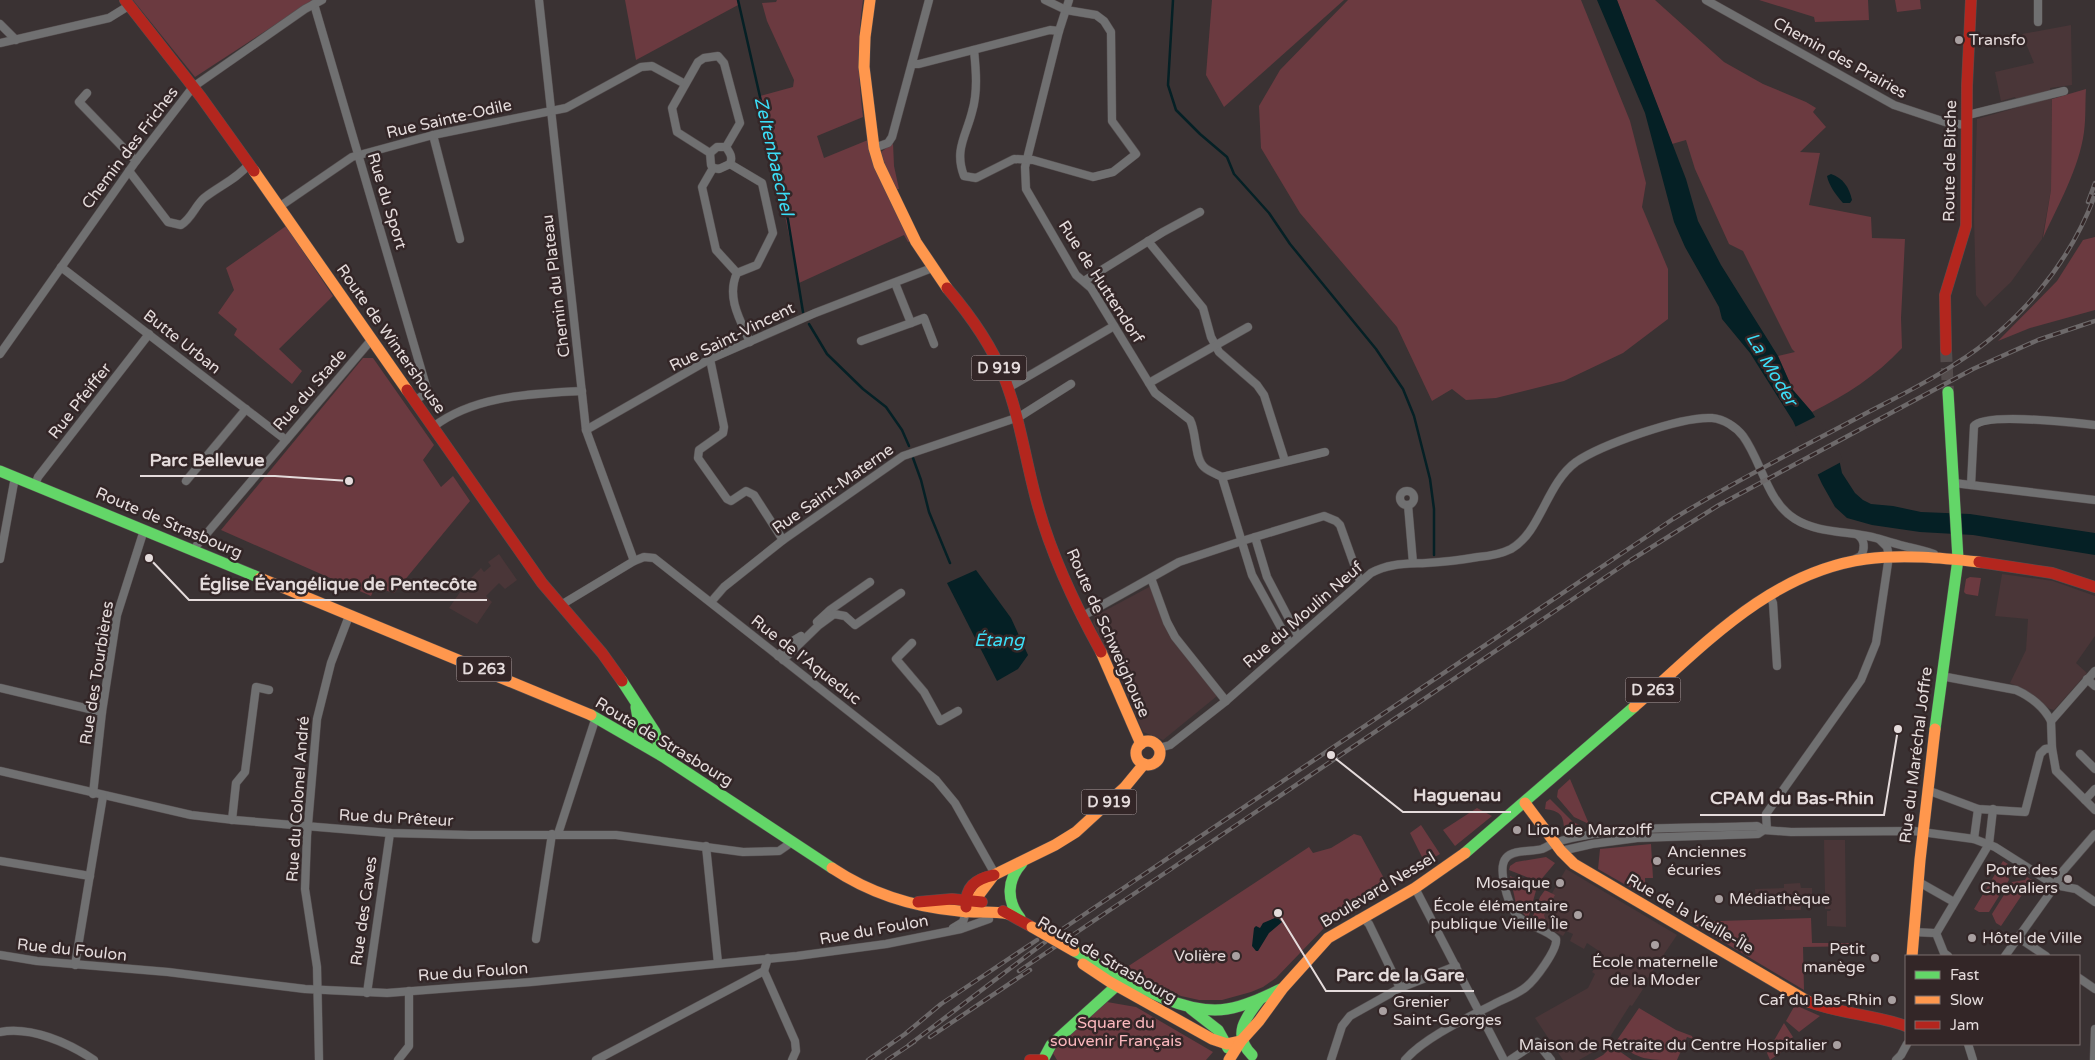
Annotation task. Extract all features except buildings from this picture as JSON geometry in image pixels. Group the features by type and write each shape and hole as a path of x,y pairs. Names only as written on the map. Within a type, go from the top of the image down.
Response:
{"main road":[{"name":"Route de Schweighouse","path":"870,0 866,24 864,67 874,148 882,171 911,233 932,268 977,325 1008,388 1039,510 1058,562 1081,617 1106,663 1140,744"},
{"name":"Route de Bitche","path":"1946,350 1945,295 1966,226 1971,0"},
{"name":"Route de Wintershouse","path":"128,3 249,164 542,583 602,653 632,694 655,732 662,756"},
{"path":"1948,392 1958,559"},
{"name":"Route de Strasbourg","path":"0,471 596,717 662,756 863,888 891,900 925,908 966,912 990,911 1009,914"},
{"path":"1889,556 1942,557 2046,570 2095,587"},
{"name":"D 263","path":"1524,803 1702,648 1769,594 1804,575 1855,559 1889,556"},
{"name":"Rue du Maréchal Joffre","path":"1912,955 1926,790 1958,559"},
{"path":"632,694 640,729 638,742"},
{"path":"1151,742 1159,748 1158,760 1152,765 1144,764 1137,755 1140,744 1151,742"},
{"name":"D 919","path":"970,900 995,874 1064,840 1076,832 1125,787 1144,764"},
{"name":"Rue de la Vieille-Île","path":"1524,803 1558,847 1574,864 1794,994 1815,1005 1854,1011 1905,1026"},
{"name":"Boulevard Nessel","path":"1241,1040 1259,1021 1283,988 1328,938 1356,920 1415,888 1456,861 1524,803"},
{"name":"D 919","path":"1028,928 1016,914 1011,904 1009,886 1018,867 1035,854"},
{"name":"Route de Strasbourg","path":"910,904 932,900 970,900 1009,914 1028,928 1070,952 1189,1008 1223,1035 1227,1044"},
{"path":"966,912 970,900"},
{"name":"Route de Strasbourg","path":"966,912 1028,928"},
{"name":"Route de Strasbourg","path":"1070,952 1117,986 1203,1034 1227,1044"},
{"path":"1030,1060 1043,1060 1051,1044 1117,986 1123,984 1152,997 1176,1003"},
{"name":"Route de Strasbourg","path":"1189,1008 1220,1010 1260,999 1283,988"},
{"path":"1228,1060 1241,1040 1244,1022 1260,999"},
{"path":"1895,1022 1905,1017"},
{"path":"1228,1060 1227,1044 1241,1040"},
{"path":"1241,1040 1245,1048 1256,1058"}],"street":[{"name":"Chemin des Friches","path":"0,354 136,161 193,87 322,0"},
{"name":"Chemin du Plateau","path":"538,0 586,430 634,561"},
{"path":"874,148 891,140 929,0"},
{"path":"974,50 976,71 973,111 960,150 960,166 964,176 976,178 1014,160 1027,160 1093,177 1113,172 1136,154 1112,121 1111,32 1104,21 1096,15 1066,10 1046,0"},
{"name":"Rue de Huttendorf","path":"1069,0 1059,31 1025,167 1026,190 1076,275 1091,288 1155,393 1190,420 1195,430 1199,462 1204,468 1222,477"},
{"name":"Chemin des Prairies","path":"1706,0 1894,105 1948,123 1967,120"},
{"path":"2038,0 2038,22"},
{"path":"0,43 109,18 128,3"},
{"name":"Rue du Sport","path":"314,4 426,386 425,394 414,401"},
{"path":"0,24 16,40"},
{"path":"912,64 919,64 1050,30 1059,31"},
{"path":"710,153 677,132 672,108 698,62 704,58 718,56 724,63 740,123 726,147"},
{"name":"Rue Sainte-Odile","path":"279,207 352,157 433,136 566,108 641,67 652,66 685,84"},
{"path":"1967,120 2064,91"},
{"path":"87,93 79,102 136,161"},
{"path":"433,136 460,238"},
{"path":"710,153 717,147 726,147"},
{"path":"713,168 719,169 730,164 732,160 730,152 726,147"},
{"path":"710,153 713,168"},
{"path":"129,171 168,222 181,225 187,221 202,199 242,173 249,164"},
{"path":"730,164 762,183 773,233 757,265 737,273 734,280 733,300 750,342"},
{"path":"713,168 702,187 716,250 737,273"},
{"path":"1084,281 1148,241 1200,212"},
{"path":"1148,241 1203,308 1219,352 1257,385 1264,396 1285,461"},
{"name":"Butte Urban","path":"61,267 286,440"},
{"name":"Rue Saint-Vincent","path":"586,430 710,359 815,312 932,268"},
{"path":"895,283 911,322"},
{"path":"861,341 924,318 934,344"},
{"path":"1008,388 1114,326"},
{"path":"1149,383 1248,327"},
{"name":"Rue Pfeiffer","path":"35,486 38,477 149,334"},
{"name":"Rue du Stade","path":"194,552 197,545 372,340"},
{"path":"710,359 724,427 723,433 699,450 698,458 727,499 731,501 746,491 754,495 783,540"},
{"path":"1016,418 1071,384"},
{"path":"433,427 452,414 512,396 582,391"},
{"path":"186,481 246,409"},
{"name":"Rue Saint-Materne","path":"711,602 724,587 783,540 903,456 1016,418"},
{"name":"Rue du Moulin Neuf","path":"1159,748 1170,745 1226,701 1371,573 1385,566 1465,559 1495,555 1508,550 1528,534 1546,498 1568,469 1578,461 1629,437 1700,418 1722,420 1734,426 1742,434 1779,503 1791,517 1807,525 1880,540 1942,557"},
{"path":"1971,485 1974,426 1978,422 2000,419 2095,425"},
{"path":"1290,644 1252,575 1222,477 1325,452"},
{"path":"0,559 15,477"},
{"path":"1954,483 2095,500"},
{"path":"1408,505 1413,563"},
{"path":"1081,617 1179,562 1324,516 1331,518 1340,525 1360,581"},
{"name":"Rue des Tourbières","path":"94,794 102,712 117,615 144,530"},
{"path":"1855,559 1861,556 1863,549 1863,540 1858,535"},
{"path":"1255,537 1272,585 1298,636"},
{"path":"1766,830 1766,814 1861,680 1876,643 1889,556 1887,547 1880,540"},
{"name":"Rue de l'Aqueduc","path":"561,605 634,561 644,557 654,558 936,780 951,797 995,874"},
{"path":"1151,578 1175,638 1226,701"},
{"path":"781,658 791,642 795,641 830,610 870,582"},
{"path":"1260,591 1272,585"},
{"path":"781,658 834,614 845,616 854,625 901,593"},
{"path":"1769,594 1773,603 1777,666"},
{"name":"Rue du Colonel André","path":"319,1060 316,953 305,889 308,826 316,719 331,663 349,616"},
{"path":"912,643 896,659 924,692 940,721 958,711"},
{"path":"2051,721 2095,671"},
{"path":"1941,676 2016,690 2038,704 2051,721 2054,766 2058,774 2095,810"},
{"path":"2088,679 2095,686"},
{"path":"232,820 236,783 245,772 256,687 269,690"},
{"path":"0,688 102,712"},
{"path":"536,939 555,834 596,717"},
{"path":"1926,790 1978,809 2025,812 2039,756 2043,750 2052,748"},
{"path":"2080,754 2095,769"},
{"name":"Rue du Prêteur","path":"0,772 191,815 232,820 390,833 616,835 743,852 780,851 792,842"},
{"path":"2085,800 2095,789"},
{"path":"75,965 103,796"},
{"path":"1974,839 1978,809"},
{"path":"1936,933 1989,844 1993,809"},
{"path":"1405,1060 1412,1053 1451,1027 1527,986 1556,947 1557,941 1555,938 1524,922 1516,914 1509,902 1502,870 1504,860 1510,854 1542,848 1637,838 1749,835 1758,834 1766,830 1922,832 1974,839 1989,844 2054,885 2076,889 2095,902"},
{"name":"Rue des Caves","path":"367,993 390,833"},
{"path":"2006,955 2063,871 2095,834"},
{"path":"706,846 718,963"},
{"path":"0,861 90,876"},
{"path":"1917,881 1954,902"},
{"path":"1415,888 1504,1060"},
{"name":"Rue du Foulon","path":"946,931 963,922 966,912"},
{"name":"Rue du Foulon","path":"0,956 367,993 532,982 886,944 972,926 989,919"},
{"path":"1356,920 1365,920 1371,927 1400,988"},
{"path":"1914,932 1936,933"},
{"path":"1936,933 1944,953 1947,955"},
{"path":"2019,938 2044,955"},
{"path":"768,958 764,971 795,1041 796,1051 793,1060"},
{"path":"1331,1060 1345,1020 1400,988 1456,966"},
{"path":"596,1060 764,971"},
{"path":"2080,979 2095,989"},
{"path":"398,1060 409,1046 409,991"},
{"path":"2094,1060 2095,1029"},
{"path":"0,1032 12,1030 54,1040 81,1051 94,1060"},
{"path":"1510,1060 1537,1042 1551,1060"},
{"path":"1896,1060 1906,1045"},
{"path":"1968,1045 1973,1060"}],"shaded area":[{"path":"2071,25 2072,85 2050,88 2052,99 2051,190 2042,239 2011,282 1985,307 1976,295 1974,217 1977,119 2019,107 2015,97 2001,101 1995,72 2034,63 2022,34"},
{"path":"499,554 517,580 505,589 499,583 486,596 492,602 477,624 449,608 465,585 469,588 475,582 471,578 481,568 484,572 491,566 488,562"},
{"path":"2002,574 2053,581 2095,596 2095,636 2076,663 2087,673 2054,710 2010,683 2026,650 2028,619 1995,616"},
{"path":"1151,586 1167,628 1217,696 1163,740 1143,732 1119,676 1093,623 1095,616"},
{"path":"1824,840 1845,840 1846,927 1827,926 1827,911 1831,909 1825,909 1825,897 1812,898 1812,905 1801,906 1801,910 1785,910 1784,906 1756,907 1755,889 1784,888 1784,884 1800,883 1801,888 1812,888 1812,895 1825,894"},
{"path":"1566,869 1677,935 1608,1040 1595,1051 1579,1060 1563,1060 1535,1018 1588,988 1595,974 1592,972 1599,963 1594,959 1599,951 1587,943 1584,949 1570,941 1573,934 1566,931 1563,936 1548,928 1542,920 1544,907"}],"green space":[{"path":"133,0 313,0 195,77"},
{"path":"625,0 737,0 738,5 636,60"},
{"path":"777,0 863,0 859,58 863,117 817,136 824,158 868,140 876,170 910,241 908,242 904,235 799,283 760,96 793,87 794,80 767,21 762,3 776,2"},
{"path":"1212,0 1344,0 1224,107 1206,75"},
{"path":"1348,0 1581,0 1630,121 1646,183 1642,207 1668,269 1668,319 1623,353 1564,381 1496,398 1466,400 1452,389 1432,401 1397,327 1300,213 1261,148 1259,106 1280,70"},
{"path":"1617,0 1655,0 1724,62 1763,84 1816,108 1813,112 1826,127 1800,152 1820,153 1809,205 1871,217 1872,238 1905,239 1901,318 1902,348 1860,384 1812,412 1793,390 1778,356 1795,352 1743,251 1729,244 1695,169 1686,140 1672,144"},
{"path":"1759,0 1868,0 1869,20 1815,22 1814,17"},
{"path":"1895,0 1920,0 1921,9 1897,12"},
{"path":"2086,89 2084,132 2078,160 2043,238 2051,190 2052,99"},
{"path":"893,143 894,166 899,189 897,189 887,172 881,152"},
{"path":"286,226 333,296 279,349 302,371 292,384 234,335 237,329 218,313 234,290 226,268"},
{"path":"2095,237 2095,310 2030,328 1998,341 2057,281 2083,240"},
{"path":"363,358 373,358 434,445 423,460 441,487 453,476 470,501 394,593 375,587 371,596 221,530"},
{"path":"1970,577 1981,578 1978,596 1964,592 1966,579"},
{"path":"1570,779 1589,824 1574,817 1557,797 1558,790"},
{"path":"1550,799 1573,822 1582,826 1564,827 1563,819 1559,814 1545,809 1546,802"},
{"path":"1477,808 1492,816 1455,846 1443,830"},
{"path":"1421,825 1440,854 1425,863 1410,833"},
{"path":"1354,834 1361,836 1386,882 1387,890 1325,927 1276,978 1263,987 1222,1000 1199,1000 1181,996 1129,971 1127,967 1309,847 1313,853 1331,848"},
{"path":"1651,844 1653,878 1645,878 1645,896 1598,869 1600,849"},
{"path":"1546,857 1555,863 1539,882 1509,870 1510,866 1516,862"},
{"path":"2003,861 2008,864 2006,867 2009,880 1989,912 1979,912 1974,909"},
{"path":"1510,876 1537,887 1528,919 1516,904"},
{"path":"2027,877 2032,880 2001,926 1996,923 1992,914 2012,882 2025,880"},
{"path":"1545,890 1555,895 1544,915 1548,928 1532,919 1540,897"},
{"path":"1811,918 1812,943 1862,943 1862,946 1803,947 1804,990 1690,922"},
{"name":"Square du souvenir Français","path":"1107,1002 1136,1007 1213,1052 1206,1060 1057,1060 1051,1050"},
{"path":"1795,1005 1820,1016 1799,1032 1786,1021"},
{"path":"1639,1008 1676,1030 1692,1036 1693,1039 1687,1037 1677,1060 1644,1058 1631,1053 1615,1043"},
{"path":"1784,1023 1793,1037 1784,1045 1787,1048 1770,1060 1767,1053"},
{"path":"1612,1046 1632,1060 1594,1060 1603,1055"}],"water":[{"name":"La Moder","path":"1597,0 1617,0 1686,179 1698,221 1721,265 1778,356 1793,390 1812,412 1838,454 1842,473 1855,493 1871,504 1893,506 1921,512 1970,514 2095,533 2095,555 1973,535 1920,532 1872,525 1847,518 1835,507 1822,484 1793,421 1750,353 1722,319 1719,307 1685,247 1674,222 1645,113"},
{"path":"1831,174 1839,178 1847,187 1852,200 1850,203 1843,203 1833,190 1827,176"},
{"name":"Étang","path":"976,570 1011,618 1028,655 1018,669 997,681 947,583"},
{"path":"1277,917 1282,922 1269,933 1258,951 1256,951 1252,946 1254,928 1256,926 1260,928 1263,923"}],"pier":[{"path":"1817,416 1843,461 1815,476 1793,428"}],"waterway":[{"name":"Zeltenbaechel","path":"738,0 788,220 803,312"},
{"path":"1173,0 1168,85 1176,110 1227,157 1234,174 1269,213 1290,244 1376,349 1403,389 1414,416 1430,479 1434,509 1434,555"},
{"name":"Zeltenbaechel","path":"809,324 827,354 863,389 886,407 902,430 909,446"},
{"name":"Zeltenbaechel","path":"913,458 929,512 950,563"}],"tunnel":[{"path":"1946,350 1948,392"}],"railway":[{"path":"2088,202 2095,183"},
{"path":"909,1045 1061,930 1673,519 1742,479 1920,385 1978,348 2020,312 2056,269 2084,221 2095,195"},
{"path":"1019,971 1631,560 1719,505 1973,369 2038,340 2095,321"},
{"path":"868,1060 905,1034 941,1004 1037,940"},
{"path":"930,1037 1030,970"},
{"path":"887,1060 914,1042"}],"traffic: fast":[{"path":"1948,392 1958,559"},
{"path":"0,471 260,578"},
{"path":"1935,729 1958,559"},
{"path":"622,681 655,732 662,756"},
{"path":"636,707 640,729 638,742"},
{"path":"1465,853 1634,707"},
{"path":"591,715 662,756 832,868"},
{"path":"1020,918 1012,904 1010,890 1013,876 1022,863"},
{"path":"1074,951 1128,981 1168,1000 1208,1010 1234,1008 1281,989"},
{"path":"1043,1060 1051,1045 1114,988 1124,984"},
{"path":"1252,1055 1246,1048 1242,1034 1246,1020 1260,999"},
{"path":"1191,1009 1218,1030 1228,1048"}],"traffic: slow":[{"path":"870,0 865,37 864,67 874,148 879,165 916,242 947,288"},
{"path":"254,171 407,390"},
{"path":"1634,707 1712,637 1740,615 1769,595 1799,579 1831,567 1866,559 1923,557 1979,562"},
{"path":"260,578 591,715"},
{"path":"1101,652 1141,744"},
{"path":"1912,955 1920,860 1935,729"},
{"path":"1148,741 1153,742 1159,748 1160,753 1159,758 1153,764 1148,765 1143,764 1137,758 1136,753 1137,748 1143,742 1148,741"},
{"path":"966,912 994,875 1055,845 1076,832 1125,787 1144,764"},
{"path":"1525,803 1561,851 1574,864 1809,1002"},
{"path":"1229,1060 1241,1041 1259,1021 1283,988 1328,938 1415,888 1465,853"},
{"path":"832,868 862,885 892,898 942,909 1009,914"},
{"path":"1032,927 1074,951"},
{"path":"1083,964 1110,982 1212,1039 1227,1044 1241,1041"}],"traffic: jam":[{"path":"125,0 201,97 254,171"},
{"path":"1946,350 1945,295 1966,226 1967,86 1971,0"},
{"path":"947,288 979,330 999,365 1010,392 1034,490 1050,544 1073,599 1101,652"},
{"path":"407,390 542,583 602,653 622,681"},
{"path":"1979,562 2052,573 2095,587"},
{"path":"966,907 967,894 972,885 981,879 994,875"},
{"path":"918,902 952,899 982,902"},
{"path":"1003,911 1032,927"},
{"path":"1809,1002 1905,1026"},
{"path":"1030,1060 1043,1060"}],"place":[{"name":"Transfo","path":"1959,40"},
{"name":"Parc Bellevue","path":"349,481"},
{"name":"Église Évangélique de Pentecôte","path":"149,558"},
{"name":"CPAM du Bas-Rhin","path":"1898,729"},
{"name":"Haguenau","path":"1331,755"},
{"name":"Lion de Marzolff","path":"1517,830"},
{"name":"Anciennes écuries","path":"1657,861"},
{"name":"Porte des Chevaliers","path":"2068,879"},
{"name":"Mosaique","path":"1560,883"},
{"name":"Médiathèque","path":"1719,899"},
{"name":"Parc de la Gare","path":"1278,913"},
{"name":"École élémentaire publique Vieille Île","path":"1578,915"},
{"name":"Hôtel de Ville","path":"1972,938"},
{"name":"École maternelle de la Moder","path":"1655,945"},
{"name":"Volière","path":"1236,956"},
{"name":"Petit manège","path":"1875,958"},
{"name":"Caf du Bas-Rhin","path":"1892,1000"},
{"name":"Grenier Saint-Georges","path":"1383,1011"},
{"name":"Maison de Retraite du Centre Hospitalier","path":"1837,1045"}]}
